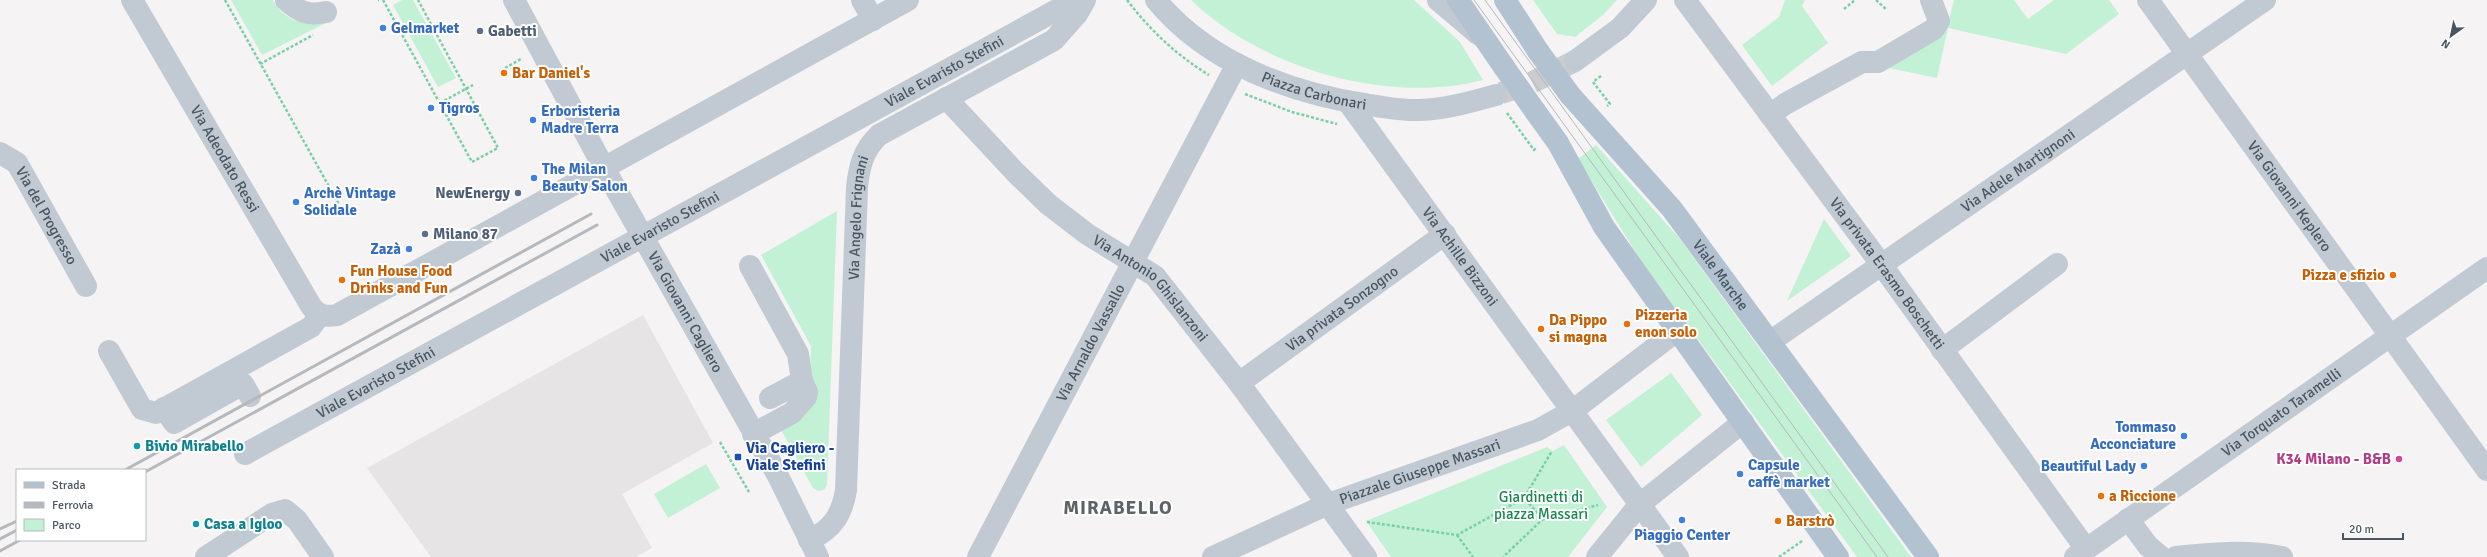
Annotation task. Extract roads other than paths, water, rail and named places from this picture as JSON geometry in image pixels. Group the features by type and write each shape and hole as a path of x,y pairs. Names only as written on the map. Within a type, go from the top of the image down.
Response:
{"main road":[{"path":"1458,0 1483,39 1558,143 1604,227 1838,557"},
{"name":"Viale Marche","path":"1509,4 1538,51 1570,95 1672,209 1771,341 1928,557"}],"street":[{"name":"Via Adeodato Ressi","path":"132,0 311,306 320,315"},
{"path":"286,0 298,10 312,15 326,12"},
{"name":"Via Giovanni Cagliero","path":"514,0 604,168 753,434 812,552"},
{"path":"862,0 873,20"},
{"path":"156,410 311,326 320,315 337,315 908,0"},
{"name":"Viale Evaristo Stefini","path":"245,454 1075,0"},
{"name":"Via Angelo Frignani","path":"812,552 832,527 844,503 846,490 857,188 861,161 869,146 879,135 1054,40 1077,14 1085,0"},
{"name":"Piazza Carbonari","path":"1156,0 1181,25 1209,47 1237,64 1275,82 1348,102 1419,110 1460,105 1502,103"},
{"path":"1438,0 1483,39"},
{"path":"1575,61 1620,28 1646,0"},
{"name":"Via privata Erasmo Boschetti","path":"1685,0 1881,264 1942,350 2081,553"},
{"path":"1770,115 1785,104 1862,62 1878,62 1934,29 1939,21 1931,0"},
{"name":"Via Giovanni Keplero","path":"2148,0 2487,470"},
{"name":"Via Adele Martignoni","path":"1771,341 2265,0"},
{"name":"Via Arnaldo Vassallo","path":"978,557 1237,64"},
{"name":"Via Antonio Ghislanzoni","path":"946,98 1016,173 1048,204 1087,234 1155,276 1239,383 1328,504"},
{"name":"Via Achille Bizzoni","path":"1348,102 1572,411"},
{"name":"Via del Progresso","path":"0,153 17,163 86,286"},
{"name":"Via privata Sonzogno","path":"1239,383 1444,234"},
{"path":"1942,350 2057,264"},
{"path":"750,266 798,354 802,381 807,392 806,397 792,413 753,434"},
{"name":"Via Torquato Taramelli","path":"2081,553 2487,268"},
{"name":"Piazzale Giuseppe Massari","path":"1366,557 1328,504 1538,430 1572,411 1678,330"},
{"path":"109,351 142,409 156,410 174,423 243,384 250,396"},
{"path":"770,398 802,381"},
{"path":"1572,411 1678,557"},
{"path":"1597,557 1640,504 1743,422"},
{"path":"1213,557 1328,504"},
{"path":"206,557 272,514 285,510 297,520 323,557"},
{"path":"2128,519 2148,546 2161,557"},
{"path":"2176,557 2213,553 2259,552 2282,557"}],"tunnel":[{"path":"1501,93 1529,84 1575,61"}],"tram line":[{"path":"1474,0 1877,557"},
{"path":"1485,0 1888,557"}],"railway":[{"path":"127,469 591,214"},
{"path":"146,471 597,225"},
{"path":"0,529 16,521"},
{"path":"0,539 16,531"},
{"path":"0,551 18,541"}],"place":[{"name":"Gelmarket","path":"383,28"},
{"name":"Gabetti","path":"480,31"},
{"name":"Bar Daniel's","path":"504,73"},
{"name":"Tigros","path":"431,108"},
{"name":"Erboristeria Madre Terra","path":"533,120"},
{"name":"The Milan Beauty Salon","path":"534,178"},
{"name":"NewEnergy","path":"518,193"},
{"name":"Archè Vintage Solidale","path":"296,202"},
{"name":"Milano 87","path":"425,234"},
{"name":"Zazà","path":"409,249"},
{"name":"Pizza e sfizio","path":"2393,275"},
{"name":"Fun House Food Drinks and Fun","path":"342,280"},
{"name":"Pizzeria enon solo","path":"1627,324"},
{"name":"Da Pippo si magna","path":"1541,329"},
{"name":"Tommaso Acconciature","path":"2184,436"},
{"name":"Bivio Mirabello","path":"137,446"},
{"name":"Via Cagliero - Viale Stefini","path":"738,457"},
{"name":"K34 Milano - B&B","path":"2399,459"},
{"name":"Beautiful Lady","path":"2144,466"},
{"name":"Capsule caffè market","path":"1740,474"},
{"name":"a Riccione","path":"2101,496"},
{"name":"Piaggio Center","path":"1682,520"},
{"name":"Barstrò","path":"1778,521"},
{"name":"Casa a Igloo","path":"196,524"}],"district":[{"name":"MIRABELLO","path":"1118,508"}],"park label":[{"name":"Giardinetti di piazza Massari","path":"1541,506"}]}
